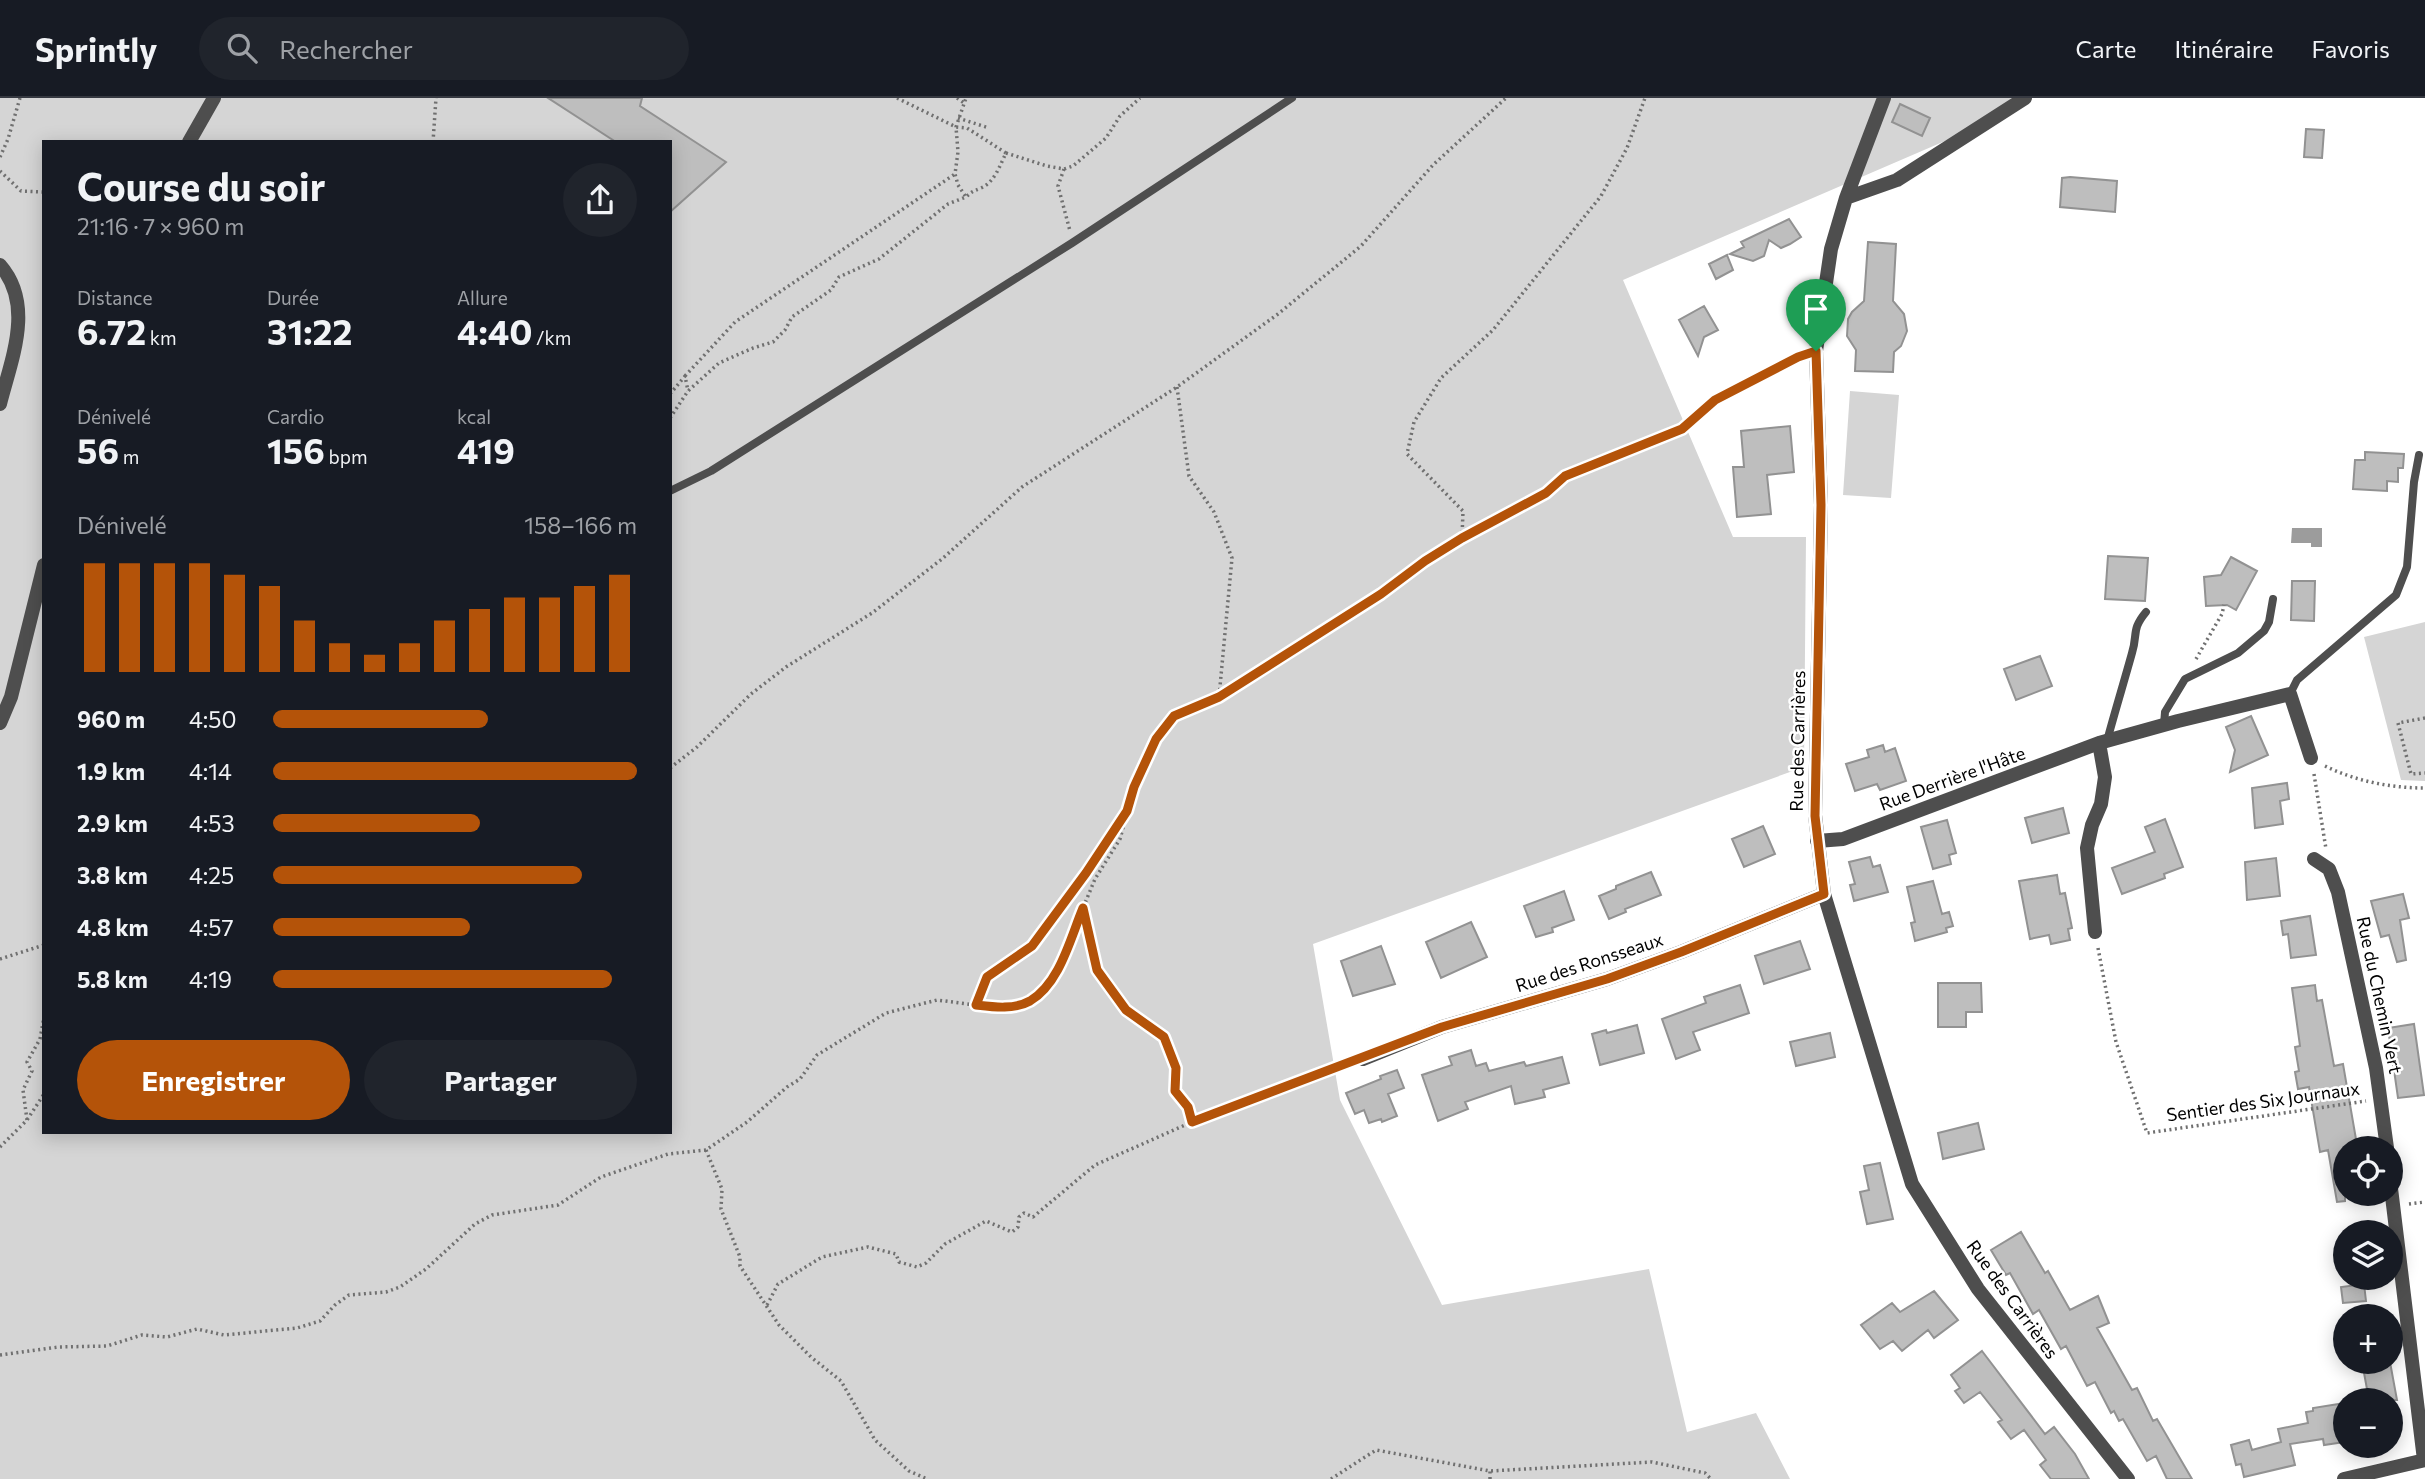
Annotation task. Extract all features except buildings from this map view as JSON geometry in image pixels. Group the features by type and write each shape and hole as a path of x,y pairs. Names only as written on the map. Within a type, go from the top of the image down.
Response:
{"street":[{"path":"190,140 214,98"},
{"name":"Rue des Carrières","path":"1884,98 1846,198 1831,249 1816,351 1821,505 1815,816 1824,894 1912,1184 1978,1289 2128,1479"},
{"path":"1846,198 1897,180 2025,98"},
{"path":"0,265 7,273 16,295 19,318 17,337 0,404"},
{"path":"0,723 11,697 42,573"},
{"path":"2290,694 2311,758"},
{"name":"Rue Derrière l'Hâte","path":"1817,842 1843,839 2103,742 2290,694"},
{"path":"2095,932 2087,848 2092,825 2101,804 2105,777 2103,742"},
{"path":"2314,859 2329,869"},
{"name":"Rue du Chemin Vert","path":"2329,869 2338,892 2382,1098 2386,1136"},
{"name":"Rue des Ronsseaux","path":"1363,1059 1442,1027 1607,979 1824,894"},
{"path":"2344,1479 2425,1460 2393,1206"}],"lane":[{"path":"672,490 711,471 1072,243 1292,98"},
{"path":"1715,400 1798,357 1816,351"},
{"path":"2290,694 2297,680 2396,595 2403,583 2419,455"},
{"path":"2164,725 2165,712 2185,679 2238,653 2264,631 2269,622 2273,599"},
{"path":"2103,742 2133,651 2136,624 2146,612"}],"path":[{"path":"0,157 20,98"},
{"path":"433,140 436,98"},
{"path":"897,98 956,127 967,128 1006,153 1064,169 1073,166 1106,138 1120,116 1140,98"},
{"path":"957,98 965,100 956,127 958,152 955,174 966,197"},
{"path":"672,766 697,747 751,694 786,667 872,613 942,559 1022,487 1177,387 1278,314 1361,246 1433,165 1506,98"},
{"path":"1462,538 1463,511 1407,454 1414,422 1441,378 1493,330 1601,196 1627,148 1646,98"},
{"path":"958,118 989,128"},
{"path":"672,415 688,391 719,363 773,342 785,330 792,317 831,290 839,277 879,259 948,204 966,197 974,189 984,187 997,172 1006,153"},
{"path":"1064,169 1058,186 1072,243"},
{"path":"0,171 21,191 42,192"},
{"path":"672,392 735,322 955,174"},
{"path":"685,376 688,391"},
{"path":"1177,387 1189,477 1214,512 1231,558 1219,697"},
{"path":"0,1355 59,1347 107,1346 142,1335 167,1337 197,1329 224,1335 297,1328 320,1321 349,1295 386,1292 400,1287 426,1269 475,1224 492,1215 558,1205 601,1177 668,1154 706,1150 747,1122 800,1079 817,1055 886,1013 937,1000 1003,1008 1028,1003 1044,989 1059,966 1095,878 1120,839 1134,787 1156,739 1174,716 1219,697 1381,594 1425,561 1546,493 1565,476 1682,429 1715,400"},
{"path":"2185,679 2222,614 2224,605"},
{"path":"2425,718 2398,723 2411,774 2425,773"},
{"path":"2311,758 2353,778 2388,785 2425,788"},
{"path":"2311,758 2329,869"},
{"path":"976,1005 987,977 1032,946 1086,873 1127,811"},
{"path":"1083,908 1097,970 1126,1010 1164,1037 1176,1068 1175,1091 1188,1107 1192,1122"},
{"name":"Sentier des Six Journaux","path":"2095,932 2116,1042 2147,1133 2382,1098"},
{"path":"0,959 42,946"},
{"path":"27,1120 23,1090 32,1071 27,1062 40,1039 42,1028"},
{"path":"767,1305 778,1284 822,1257 868,1247 896,1254 899,1262 917,1267 926,1263 945,1244 986,1221 1012,1232 1018,1227 1019,1217 1024,1213 1033,1217 1095,1166 1192,1122 1363,1059"},
{"path":"0,1147 27,1120 42,1097"},
{"path":"706,1150 722,1189 721,1209 740,1258 740,1266 779,1325 811,1357 841,1381 876,1440 909,1471 927,1479"},
{"path":"1331,1479 1376,1450 1490,1471 1653,1462 1705,1473 1711,1479"},
{"path":"1490,1471 1490,1479"}],"shaded area":[{"path":"0,98 2025,98 1996,119 1623,280 1733,537 1806,537 1804,767 1313,944 1340,1100 1442,1305 1649,1269 1687,1432 1756,1413 1790,1479 0,1479"},
{"path":"1850,391 1899,395 1891,498 1843,495"},
{"path":"2292,528 2322,528 2322,547 2311,547 2311,543 2291,543"},
{"path":"2425,622 2425,781 2401,780 2364,637"}],"route":[{"path":"1816,351 1821,505 1815,816 1824,894 1607,979 1442,1027 1192,1122 1188,1107 1175,1091 1176,1068 1164,1037 1126,1010 1097,970 1083,908 1059,966 1044,989 1028,1003 1003,1008 976,1005 987,977 1032,946 1086,873 1127,811 1134,787 1156,739 1174,716 1219,697 1381,594 1425,561 1546,493 1565,476 1682,429 1715,400 1798,357 1816,351"}]}
